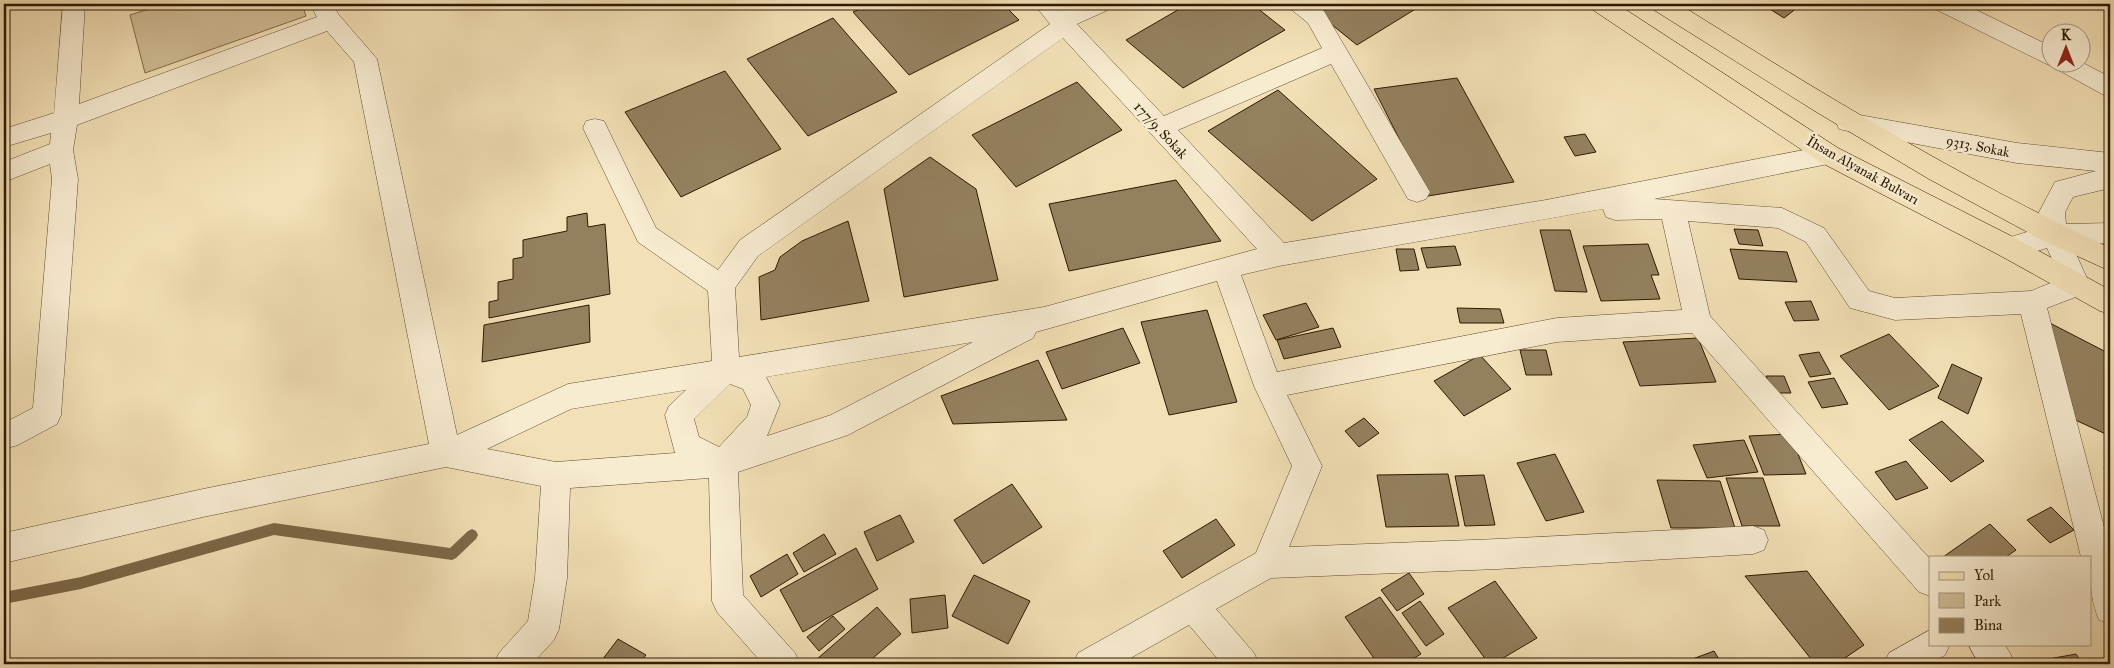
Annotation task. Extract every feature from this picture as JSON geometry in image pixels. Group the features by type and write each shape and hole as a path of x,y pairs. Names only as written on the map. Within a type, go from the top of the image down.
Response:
{"main road":[{"name":"İhsan Alyanak Bulvarı","path":"1601,4 1829,155 2010,248 2110,303"},
{"path":"1662,4 1847,122 2054,235 2110,260"}],"street":[{"path":"4,436 8,436 47,415 65,179 61,150 66,119 74,4"},
{"name":"177/9. Sokak","path":"1045,4 1279,255"},
{"path":"723,463 686,445 679,415 726,370 721,286 749,248 1062,24 1100,4"},
{"path":"1300,4 1316,17 1417,192"},
{"path":"1945,4 2042,53"},
{"path":"4,138 66,119 326,12 365,59 446,454"},
{"path":"1159,128 1336,52"},
{"path":"2079,72 2110,88"},
{"name":"9313. Sokak","path":"1847,122 2017,154 2110,164"},
{"path":"595,128 647,235 721,286"},
{"path":"4,172 61,150"},
{"path":"4,548 203,503 446,454 568,397 1044,319 1225,268 1279,255 1546,210 1829,155"},
{"path":"1546,210 1672,209 1782,218 1814,235 1860,300 1895,309 2032,302 2077,285 2054,235 2052,212 2064,188 2110,178"},
{"path":"1672,209 1698,321 1929,580"},
{"path":"2010,248 2054,235 2110,233"},
{"path":"1225,268 1268,386 1307,466 1267,563"},
{"path":"2032,302 2110,609"},
{"path":"446,454 556,476 723,463 838,426 1044,319"},
{"path":"1268,386 1557,330 1698,321"},
{"path":"726,370 753,380 766,404 758,426 723,463 728,601 784,664"},
{"path":"510,664 543,629 551,578 556,476"},
{"path":"1089,664 1267,563 1498,554 1753,540"},
{"path":"1193,606 1243,664"},
{"path":"1900,664 1931,646"},
{"path":"1986,646 1999,664"}],"green space":[{"path":"164,4 302,4 306,16 145,73 130,15"}],"building":[{"path":"871,4 1003,4 1019,20 909,75 853,12"},
{"path":"1188,4 1252,4 1285,30 1183,88 1126,40"},
{"path":"1306,4 1420,4 1422,5 1357,45"},
{"path":"1762,4 1802,4 1784,18"},
{"path":"833,18 897,92 808,136 747,59"},
{"path":"725,71 781,149 681,197 625,112"},
{"path":"1457,78 1514,182 1428,196 1374,89"},
{"path":"1077,82 1122,130 1016,187 972,135"},
{"path":"1278,90 1377,179 1312,221 1208,131"},
{"path":"1585,134 1596,152 1575,156 1564,137"},
{"path":"930,157 976,189 998,280 904,297 884,189"},
{"path":"1176,180 1221,241 1069,271 1049,204"},
{"path":"587,213 588,227 605,224 610,294 489,318 489,302 498,300 498,282 513,279 513,259 523,257 523,240 567,231 567,217"},
{"path":"848,221 869,301 761,320 759,277 775,270 780,257 802,241"},
{"path":"1734,229 1758,230 1763,246 1739,244"},
{"path":"1540,230 1570,230 1587,292 1555,291"},
{"path":"1648,244 1659,275 1651,275 1660,299 1601,301 1583,246"},
{"path":"1455,246 1461,265 1427,268 1421,248"},
{"path":"1396,249 1414,249 1419,270 1400,271"},
{"path":"1730,249 1787,252 1797,282 1739,279"},
{"path":"1811,301 1819,320 1794,321 1785,302"},
{"path":"1306,303 1319,327 1276,340 1263,315"},
{"path":"589,305 590,342 482,362 484,325"},
{"path":"1457,308 1500,309 1504,323 1460,323"},
{"path":"1207,310 1237,402 1169,415 1141,322"},
{"path":"2044,320 2110,354 2110,436 2071,418"},
{"path":"1123,328 1140,363 1062,389 1046,352"},
{"path":"1333,328 1341,347 1284,359 1277,340"},
{"path":"1889,334 1939,386 1889,410 1840,356"},
{"path":"1698,338 1716,382 1640,386 1623,342"},
{"path":"1520,350 1546,350 1552,375 1526,375"},
{"path":"1819,352 1831,374 1810,377 1799,355"},
{"path":"1480,355 1511,389 1464,416 1434,381"},
{"path":"1038,360 1067,420 953,424 941,396"},
{"path":"1952,364 1982,378 1968,414 1938,398"},
{"path":"1766,376 1784,376 1791,393 1773,393"},
{"path":"1834,378 1848,404 1822,408 1808,382"},
{"path":"1364,418 1379,433 1359,447 1345,431"},
{"path":"1942,421 1984,461 1951,482 1909,440"},
{"path":"1790,434 1806,474 1764,475 1749,436"},
{"path":"1744,440 1758,472 1707,478 1693,445"},
{"path":"1555,454 1584,512 1546,521 1517,463"},
{"path":"1906,461 1928,488 1896,500 1875,472"},
{"path":"2104,467 2110,468 2110,486"},
{"path":"1448,474 1459,526 1386,527 1377,475"},
{"path":"1484,475 1495,525 1465,526 1455,476"},
{"path":"1726,478 1763,478 1780,526 1742,526"},
{"path":"1657,480 1720,481 1735,528 1671,528"},
{"path":"1012,484 1042,527 983,564 954,520"},
{"path":"2051,507 2074,530 2050,543 2027,520"},
{"path":"900,515 914,542 877,561 864,532"},
{"path":"1216,519 1235,545 1182,578 1163,551"},
{"path":"1990,524 2016,550 2007,556 1944,556"},
{"path":"824,534 836,554 804,572 793,553"},
{"path":"856,548 878,589 803,632 780,590"},
{"path":"787,554 798,574 761,597 750,576"},
{"path":"1807,571 1864,645 1836,664 1815,664 1745,576"},
{"path":"1409,573 1424,594 1397,611 1381,590"},
{"path":"974,575 1030,601 1008,644 952,616"},
{"path":"1495,581 1537,638 1493,664 1489,664 1448,608"},
{"path":"945,595 948,628 912,633 910,599"},
{"path":"1380,597 1421,654 1404,664 1378,664 1345,617"},
{"path":"1420,601 1444,634 1426,646 1402,613"},
{"path":"877,607 901,634 866,664 822,664 817,659"},
{"path":"833,616 845,629 819,651 807,637"},
{"path":"618,639 646,655 639,664 599,664"},
{"path":"1714,651 1722,664 1679,664"},
{"path":"2076,654 2083,664 2033,664 2032,662"}],"waterway":[{"path":"4,598 81,583 274,529 452,554 472,535"}]}
